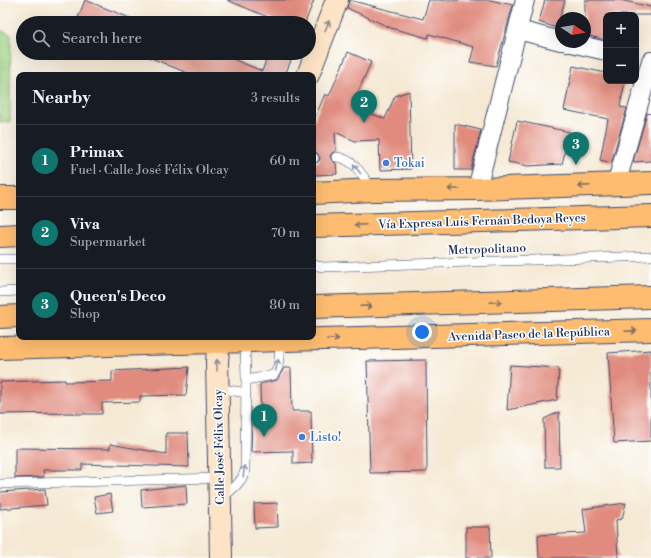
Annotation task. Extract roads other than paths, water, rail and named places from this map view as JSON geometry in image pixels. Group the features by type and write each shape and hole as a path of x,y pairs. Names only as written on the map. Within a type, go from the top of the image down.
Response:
{"main road":[{"path":"316,193 651,183"},
{"path":"0,198 16,198"},
{"name":"Vía Expresa Luis Fernán Bedoya Reyes","path":"316,226 651,216"},
{"path":"0,236 16,235"},
{"path":"316,307 651,297"},
{"path":"0,317 16,316"},
{"name":"Avenida Paseo de la República","path":"316,339 651,330"},
{"name":"Avenida Paseo de la República","path":"0,348 194,340"},
{"name":"Avenida Paseo de la República","path":"232,340 281,340"}],"street":[{"path":"316,54 337,0"},
{"path":"477,189 526,0"},
{"path":"518,30 555,39"},
{"path":"591,48 603,50"},
{"path":"616,185 651,61 639,59"},
{"path":"309,72 314,60"},
{"name":"Calle José Félix Olcay","path":"218,340 217,388 221,558"}],"lane":[{"path":"336,156 345,158 352,162 373,190"},
{"name":"Metropolitano","path":"316,266 323,267 651,256"},
{"path":"0,259 16,259"},
{"name":"Metropolitano","path":"316,269 323,267"},
{"path":"0,292 16,291"},
{"path":"246,380 274,375 278,363 281,340"},
{"path":"220,500 238,485 244,475 246,393 245,341"},
{"path":"217,388 246,393"},
{"path":"0,484 220,478"}],"place":[{"name":"Viva","path":"364,123"},
{"name":"Tokai","path":"386,163"},
{"name":"Queen's Deco","path":"576,165"},
{"name":"Primax","path":"264,437"},
{"name":"Listo!","path":"302,437"}]}
